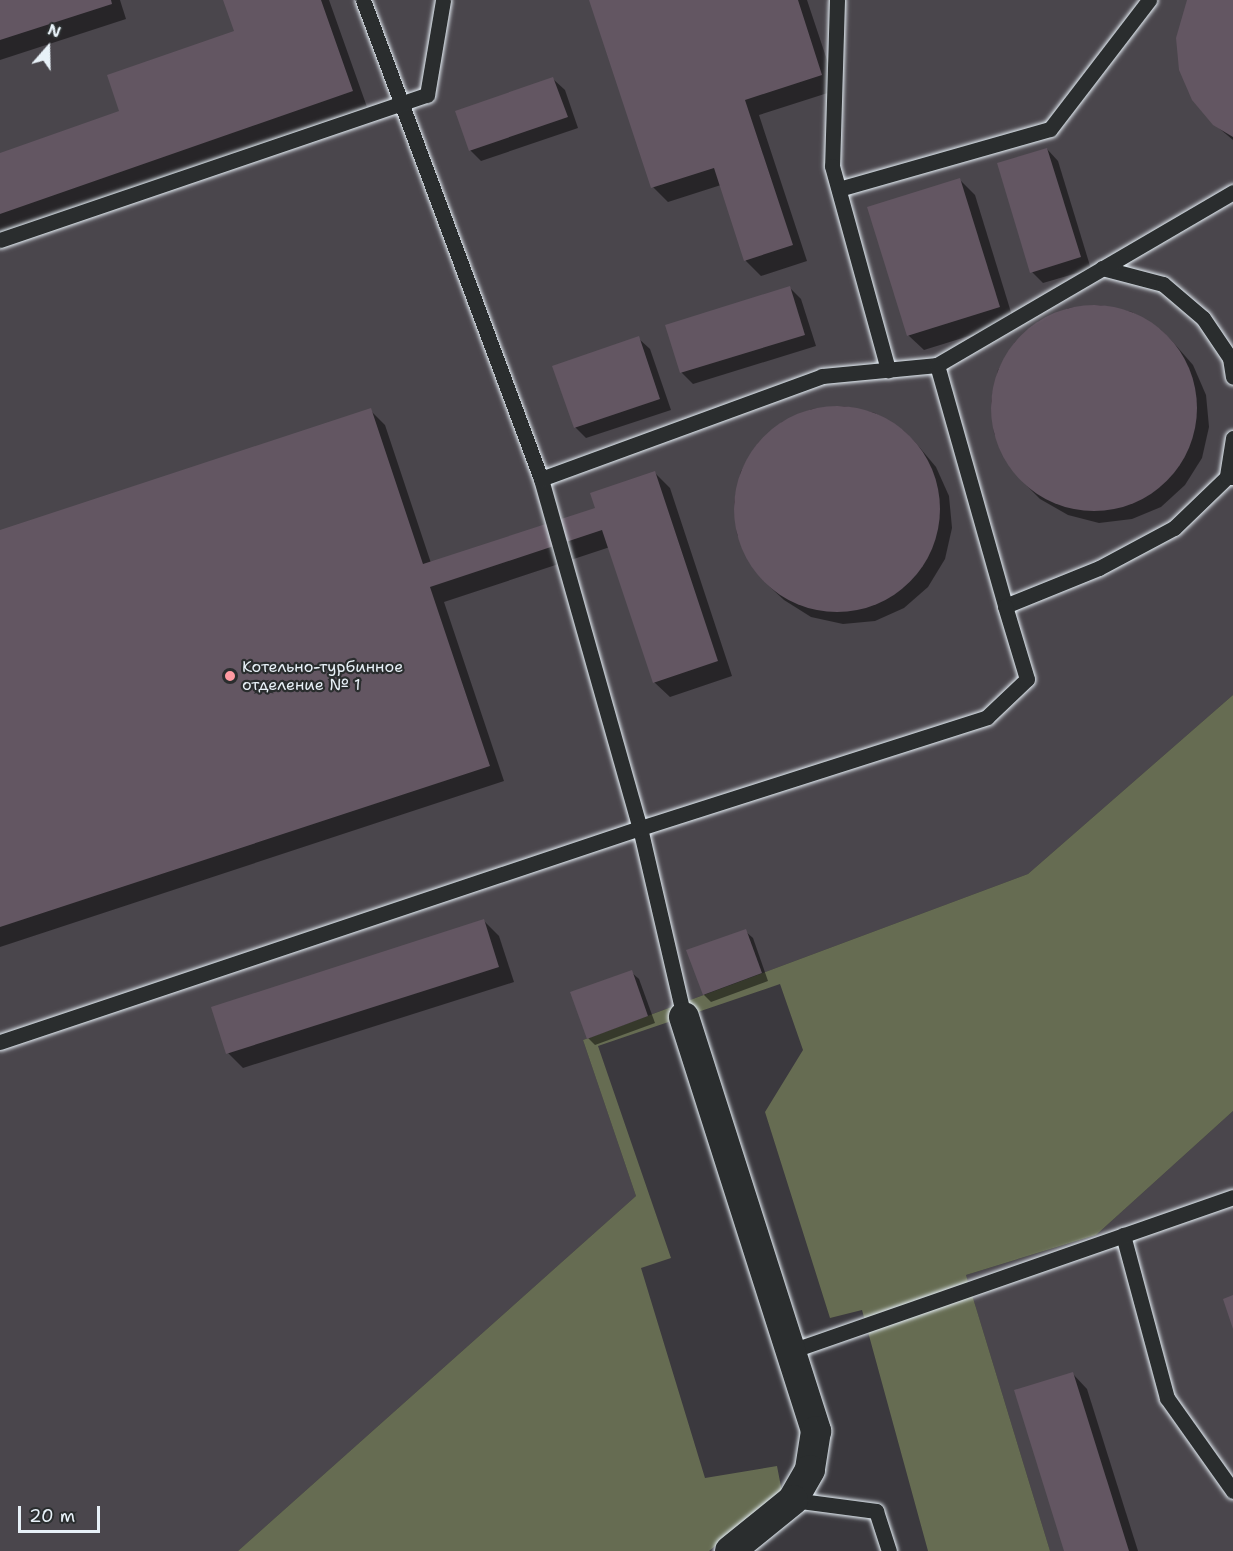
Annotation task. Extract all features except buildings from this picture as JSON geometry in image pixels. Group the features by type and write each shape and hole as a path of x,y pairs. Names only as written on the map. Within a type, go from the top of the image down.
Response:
{"street":[{"path":"684,1017 816,1431 810,1470 793,1500 730,1551"}],"lane":[{"path":"363,0 541,479 640,828 684,1017"},
{"path":"0,240 427,94 443,0"},
{"path":"837,0 832,166 888,370"},
{"path":"838,189 1050,129 1149,0"},
{"path":"541,479 822,376 937,365 1233,192"},
{"path":"1102,268 1163,284 1203,318 1230,358 1233,377"},
{"path":"0,1042 640,828 987,717 1027,679 937,365"},
{"path":"1005,606 1099,568 1174,528 1230,477 1233,438"},
{"path":"791,1351 1233,1197"},
{"path":"1123,1235 1167,1398 1233,1491"},
{"path":"793,1500 876,1511 889,1551"}],"shaded area":[{"path":"0,0 1233,0 1233,695 1028,874 583,1040 636,1196 238,1551 0,1551"},
{"path":"1233,1111 1233,1551 1050,1551 966,1275 1096,1235"}],"green space":[{"path":"1233,695 1233,1111 1096,1235 966,1275 1050,1551 928,1551 862,1310 830,1318 765,1112 803,1050 780,984 598,1046 671,1258 641,1268 705,1478 777,1466 782,1492 709,1551 238,1551 636,1196 583,1040 1028,874"}],"place":[{"name":"Котельно-турбинное отделение № 1","path":"230,676"}]}
